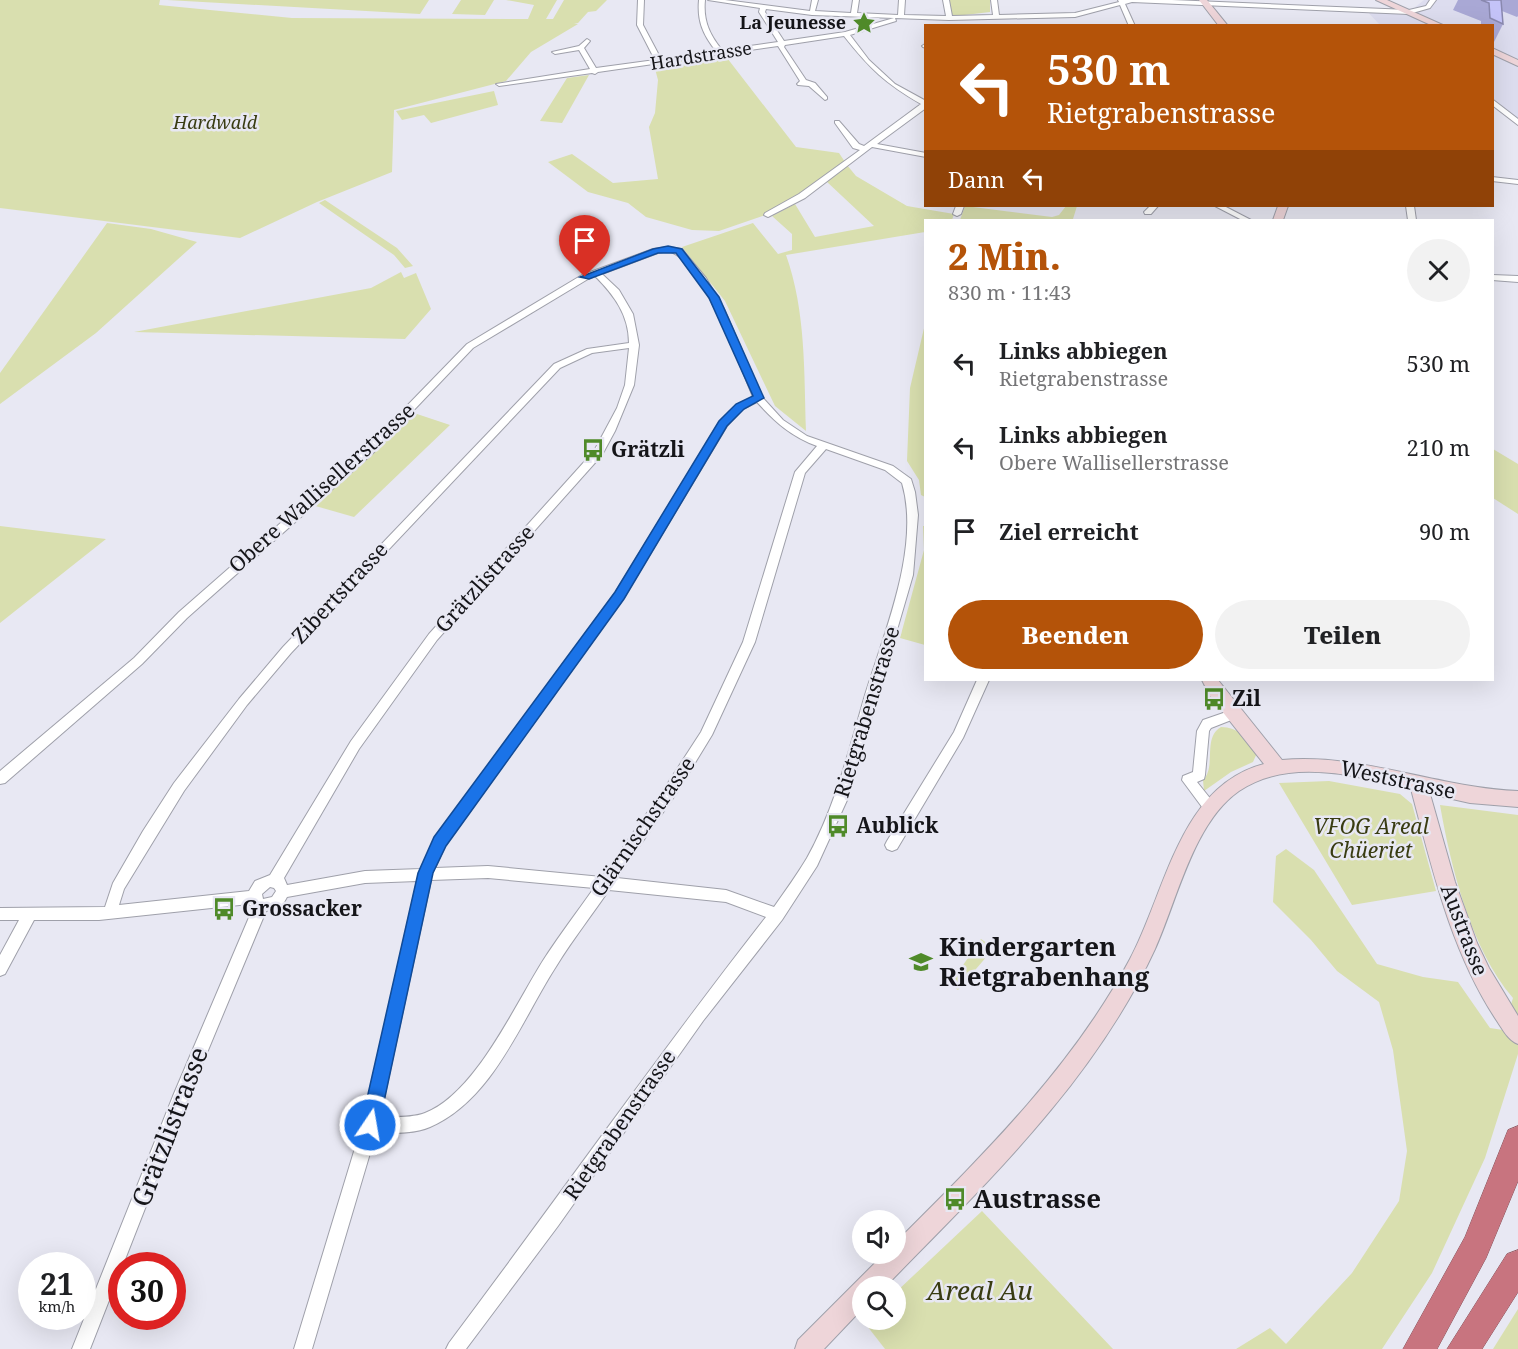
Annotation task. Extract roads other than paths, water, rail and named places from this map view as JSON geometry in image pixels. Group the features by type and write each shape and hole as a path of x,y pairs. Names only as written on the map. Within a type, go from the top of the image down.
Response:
{"highway":[{"path":"1419,1349 1473,1253 1491,1215 1518,1140"},
{"path":"1463,1349 1518,1265"}],"main road":[{"path":"1380,0 1436,24"},
{"path":"1204,2 1222,24"},
{"path":"1494,51 1516,61"},
{"path":"1211,681 1277,767"},
{"name":"Weststrasse","path":"879,1276 1023,1128 1085,1052 1137,967 1192,836 1210,807 1221,795 1252,775 1277,767 1305,764 1339,767 1456,793 1518,799"},
{"name":"Austrasse","path":"1418,784 1454,911 1468,949 1486,987 1518,1034"},
{"path":"807,1349 852,1302"}],"street":[{"path":"641,0 640,25 660,62"},
{"path":"702,0 699,13 702,24 721,53"},
{"path":"711,0 812,13 901,17 996,17 1009,22 1075,15 1095,11 1121,1 1204,2 1409,12 1428,7 1433,0"},
{"path":"812,13 815,0"},
{"path":"854,15 856,0"},
{"path":"901,17 902,0"},
{"path":"946,0 949,18"},
{"path":"994,0 996,17"},
{"path":"1121,1 1131,24"},
{"path":"759,5 804,81 800,84 812,85 825,98"},
{"path":"1075,15 1080,24"},
{"name":"Hardstrasse","path":"499,84 595,72 846,34 901,17"},
{"path":"846,34 867,62 893,85 924,103"},
{"path":"555,52 581,48 587,41"},
{"path":"581,48 595,72"},
{"path":"1494,102 1518,123"},
{"path":"768,215 802,196 924,105"},
{"path":"837,122 856,146 924,155"},
{"path":"1494,179 1514,182 1518,190"},
{"path":"957,214 960,207"},
{"path":"1221,207 1245,219"},
{"name":"Obere Wallisellerstrasse","path":"0,779 138,661 191,607 368,452 466,350 576,283 656,251 675,250"},
{"name":"Rietgrabenstrasse","path":"455,1349 552,1220 698,1016 777,915 812,862 841,798 908,575 911,542 909,486 903,476 889,468 823,446 780,422 759,398 714,297 689,262 675,250"},
{"name":"Grätzlistrasse","path":"279,887 355,745 433,637 598,453 626,401 634,370 635,345 622,303 610,284 597,273"},
{"path":"1494,277 1518,279"},
{"name":"Zibertstrasse","path":"110,913 118,887 179,787 243,702 286,650 557,366 590,351 635,345"},
{"path":"303,1349 370,1125 426,873 447,829 573,663 619,596 723,424 740,407 759,398"},
{"name":"Glärnischstrasse","path":"370,1125 396,1125 426,1121 446,1110 464,1095 499,1051 546,969 671,790 720,708 749,642 800,472 823,446"},
{"path":"892,845 959,734 983,681"},
{"path":"1210,807 1188,780 1199,775 1203,731 1207,724 1235,714"},
{"path":"257,902 260,886 279,887 365,877 426,873 488,872 726,896 777,915"},
{"path":"0,914 110,913 277,902 279,887"},
{"name":"Grätzlistrasse","path":"81,1349 257,902"},
{"path":"0,969 31,914"}],"place":[{"name":"La Jeunesse","path":"864,23"},
{"name":"Grätzli","path":"593,450"},
{"name":"Zil","path":"1214,699"},
{"name":"Aublick","path":"838,826"},
{"name":"Grossacker","path":"224,909"},
{"name":"Kindergarten Rietgrabenhang","path":"921,962"},
{"name":"Austrasse","path":"955,1199"}],"park label":[{"name":"Hardwald","path":"215,123"},
{"name":"VFOG Areal Chüeriet","path":"1371,839"},
{"name":"Areal Au","path":"980,1291"}]}
